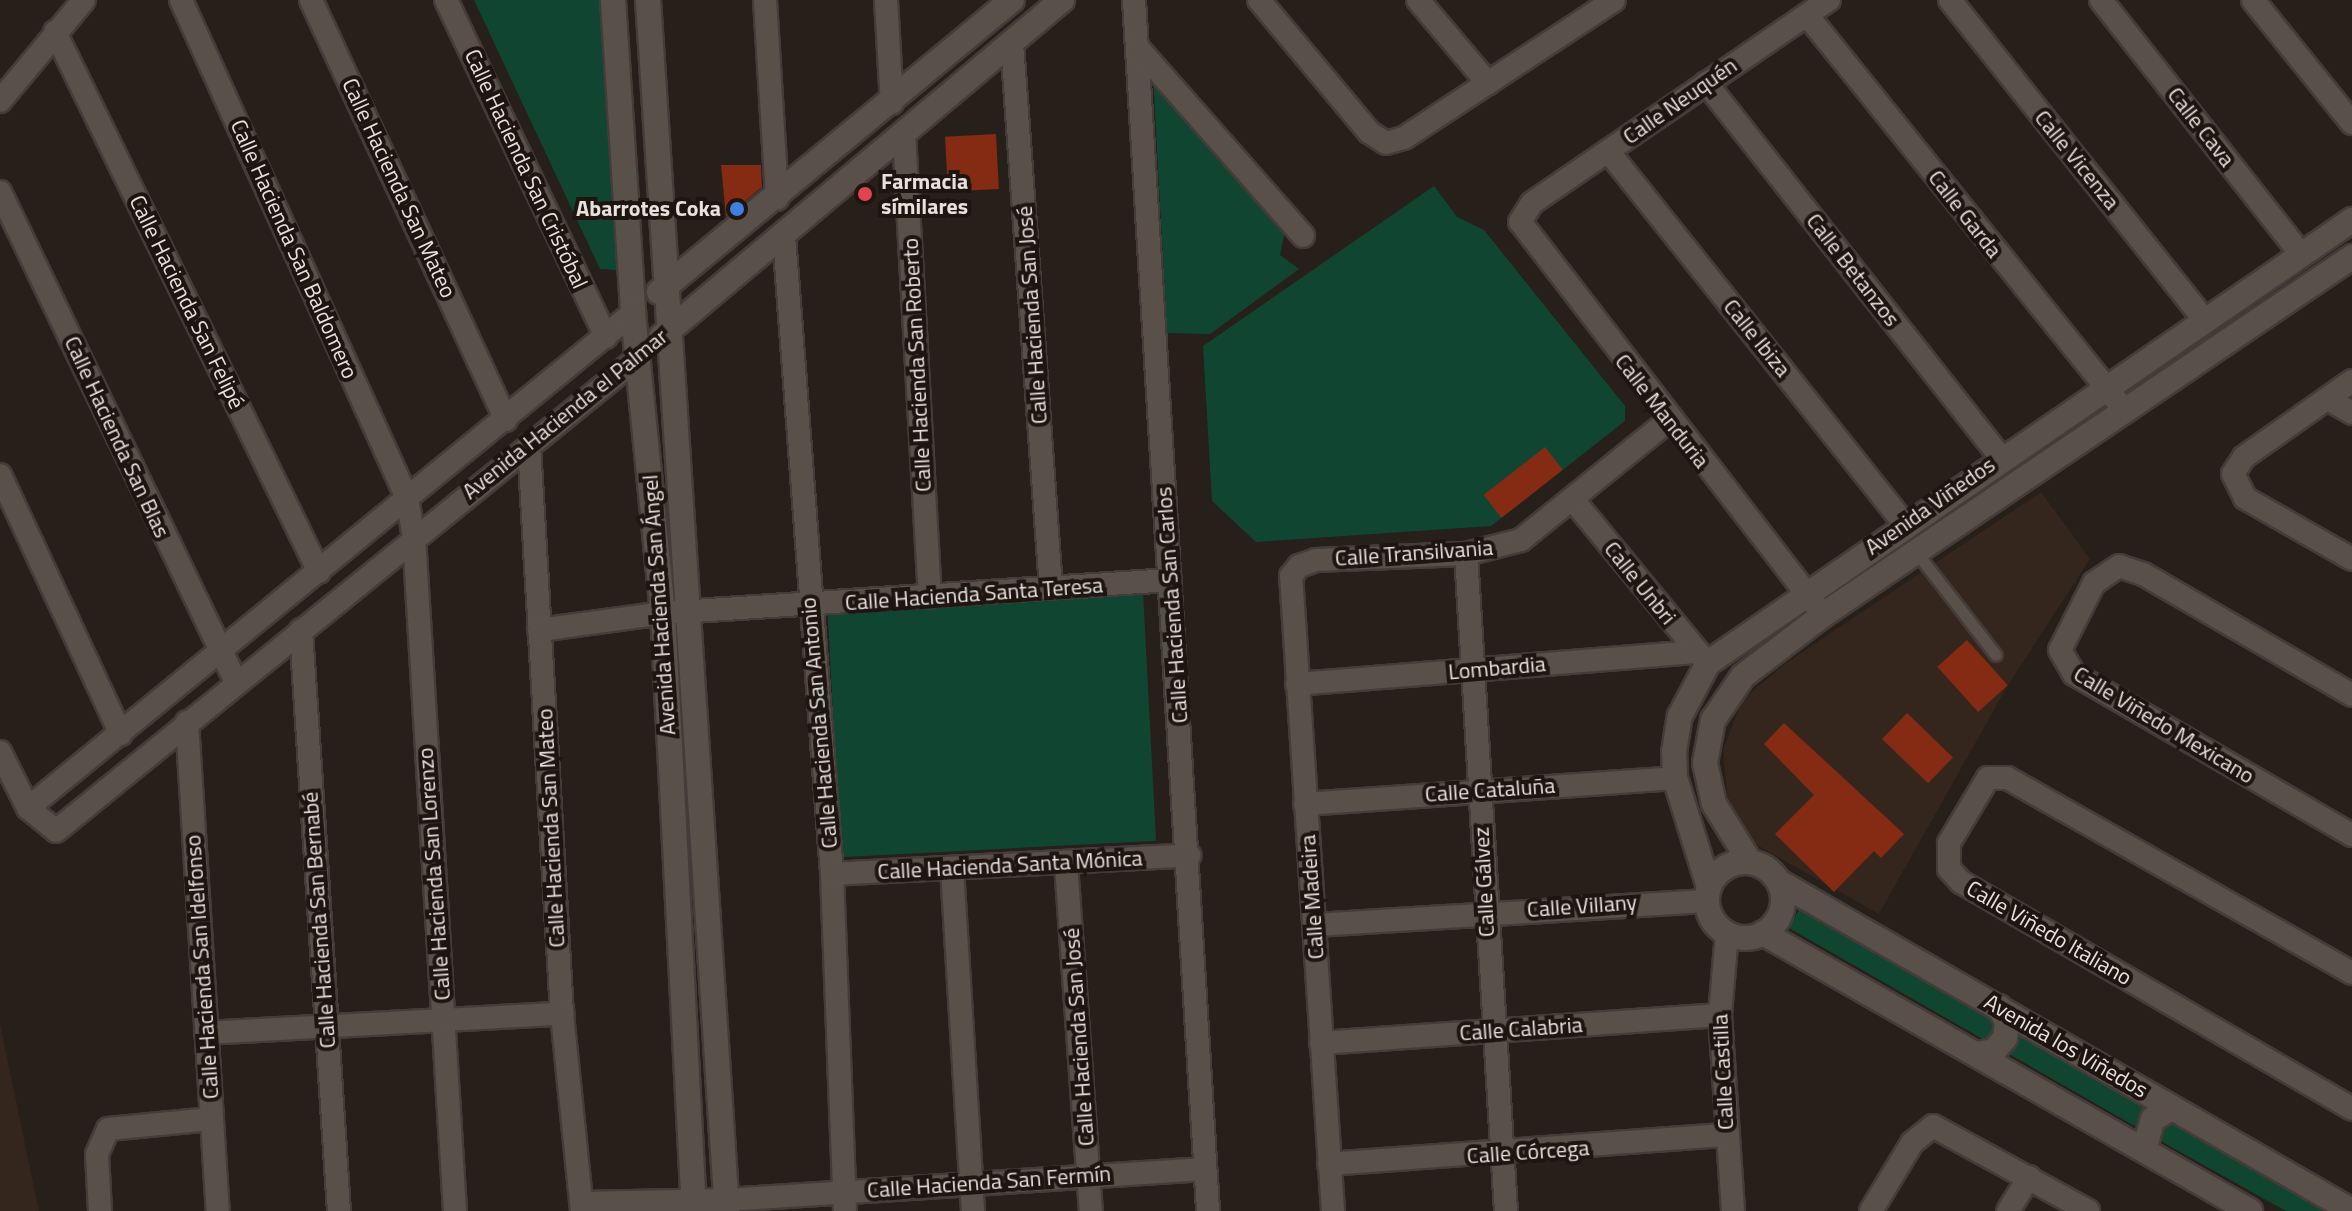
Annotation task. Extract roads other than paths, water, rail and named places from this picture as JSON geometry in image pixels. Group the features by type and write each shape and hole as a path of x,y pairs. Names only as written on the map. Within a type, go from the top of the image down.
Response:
{"street":[{"path":"0,101 84,0"},
{"name":"Calle Hacienda San Baldomero","path":"181,0 407,498 414,537"},
{"name":"Calle Hacienda San Mateo","path":"311,0 506,420"},
{"name":"Calle Hacienda San Cristóbal","path":"446,0 606,337"},
{"name":"Avenida Hacienda San Ángel","path":"613,0 633,313 663,613 693,1205"},
{"name":"Avenida Hacienda San Ángel","path":"648,0 726,1205"},
{"path":"765,0 777,199"},
{"path":"886,0 892,103"},
{"name":"Avenida Hacienda el Palmar","path":"1005,3 777,199 28,808 52,830 65,825 236,682 639,357 1062,0"},
{"name":"Calle Hacienda San Carlos","path":"1134,0 1189,855 1208,1211"},
{"path":"1259,0 1369,132 1386,143 1404,138 1599,4"},
{"path":"1418,0 1488,83"},
{"name":"Calle Neuquén","path":"1532,203 1829,0"},
{"name":"Calle Vicenza","path":"1950,0 2204,319"},
{"name":"Calle Cava","path":"2101,0 2300,253"},
{"path":"2253,0 2352,123"},
{"name":"Calle Garda","path":"1807,15 2103,388 2125,411"},
{"name":"Calle Hacienda San Felipé","path":"55,32 319,572"},
{"name":"Calle Hacienda San José","path":"1012,43 1051,588"},
{"path":"1138,48 1303,236"},
{"name":"Calle Betanzos","path":"1706,83 2000,457"},
{"name":"Calle Hacienda San Roberto","path":"904,134 930,596"},
{"name":"Calle Ibiza","path":"1608,151 1905,524"},
{"name":"Calle Hacienda San Blas","path":"0,192 236,682"},
{"name":"Calle Manduria","path":"1532,203 1520,222 1528,238 1823,615"},
{"name":"Avenida Viñedos","path":"1708,894 1675,778 1680,716 1702,658 1805,593 2000,457 2352,220"},
{"name":"Calle Hacienda San Antonio","path":"784,236 808,607 832,874 844,1202"},
{"name":"Avenida Viñedos","path":"1750,862 1714,804 1706,778 1709,734 1721,704 1743,676 1823,615 2352,257"},
{"path":"2352,381 2238,462 2233,474 2245,498 2352,559"},
{"path":"2328,399 2352,413"},
{"name":"Calle Transilvania","path":"1290,582 1299,566 1316,560 1466,554 1509,545 1544,525 1669,420"},
{"name":"Calle Hacienda San Mateo","path":"529,445 562,1014 582,1207"},
{"path":"0,475 121,734"},
{"name":"Calle Unbri","path":"1574,501 1702,658"},
{"name":"Calle Hacienda San Lorenzo","path":"414,537 455,1211"},
{"name":"Calle Gálvez","path":"1466,554 1491,1032 1506,1211"},
{"name":"Calle Viñedo Mexicano","path":"2352,695 2143,574 2119,566 2094,583 2060,650 2074,674 2352,835"},
{"name":"Calle Hacienda Santa Teresa","path":"539,630 663,613 808,607 1170,580"},
{"name":"Calle Madeira","path":"1290,582 1333,1211"},
{"name":"Calle Hacienda San Bernabé","path":"301,630 339,1211"},
{"name":"Lombardia","path":"1297,684 1472,670 1702,658"},
{"name":"Calle Hacienda San Idelfonso","path":"187,722 218,1211"},
{"path":"0,752 28,808"},
{"name":"Calle Cataluña","path":"1305,804 1675,778"},
{"name":"Calle Viñedo Italiano","path":"2352,973 2007,778 1988,778 1949,843 1949,869 1961,882 2352,1109"},
{"name":"Calle Hacienda Santa Mónica","path":"832,874 1066,864 1189,855"},
{"path":"1750,862 1779,882 1783,906 1763,933 1752,937 1727,933 1717,925 1708,894 1725,867 1750,862"},
{"name":"Calle Hacienda San José","path":"1066,864 1091,1211"},
{"path":"952,868 973,1211"},
{"name":"Avenida los Viñedos","path":"1779,882 2352,1211"},
{"name":"Calle Villany","path":"1314,925 1708,894"},
{"name":"Calle Castilla","path":"1727,933 1720,1015 1733,1211"},
{"path":"1763,933 2246,1210"},
{"path":"1977,1054 1994,1051 2005,1038 2007,1022 1999,1007"},
{"path":"206,1033 444,1024 562,1014"},
{"name":"Calle Calabria","path":"1321,1043 1720,1015"},
{"path":"2144,1150 2153,1119 2172,1108"},
{"path":"100,1211 97,1154 108,1129 212,1119"},
{"path":"1871,1211 1912,1143 1933,1126 2088,1211"},
{"name":"Calle Córcega","path":"1329,1164 1503,1155 1726,1135"},
{"name":"Calle Hacienda San Fermín","path":"582,1207 844,1202 971,1182 1089,1173 1205,1169"},
{"path":"2008,1211 2029,1177"}],"lane":[{"path":"1916,552 1996,655"}],"place":[{"name":"Farmacia símilares","path":"865,194"},
{"name":"Abarrotes Coka","path":"737,209"}]}
